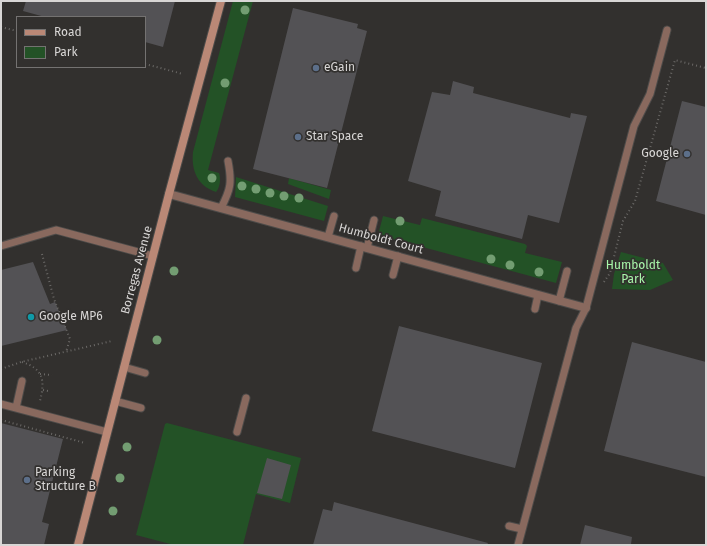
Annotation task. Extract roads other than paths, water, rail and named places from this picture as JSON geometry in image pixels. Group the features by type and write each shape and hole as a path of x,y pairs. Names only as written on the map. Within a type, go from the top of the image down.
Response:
{"street":[{"name":"Borregas Avenue","path":"78,545 169,194 221,1"},
{"name":"Humboldt Court","path":"169,194 586,308"}],"lane":[{"path":"518,545 576,328 586,308 634,126 650,94 667,30"},
{"path":"221,208 230,191 228,161"},
{"path":"328,237 334,216"},
{"path":"356,268 374,220"},
{"path":"1,246 56,230 153,256"},
{"path":"393,275 398,256"},
{"path":"559,300 567,271"},
{"path":"535,309 538,295"},
{"path":"124,367 145,373"},
{"path":"16,408 22,381"},
{"path":"237,432 246,398"},
{"path":"115,401 141,408"},
{"path":"1,404 107,432"},
{"path":"510,526 522,529"}],"place":[{"name":"eGain","path":"316,68"},
{"name":"Star Space","path":"298,137"},
{"name":"Google","path":"687,154"},
{"name":"Google MP6","path":"31,317"},
{"name":"Parking Structure B","path":"27,480"}],"park label":[{"name":"Humboldt Park","path":"633,273"}]}
